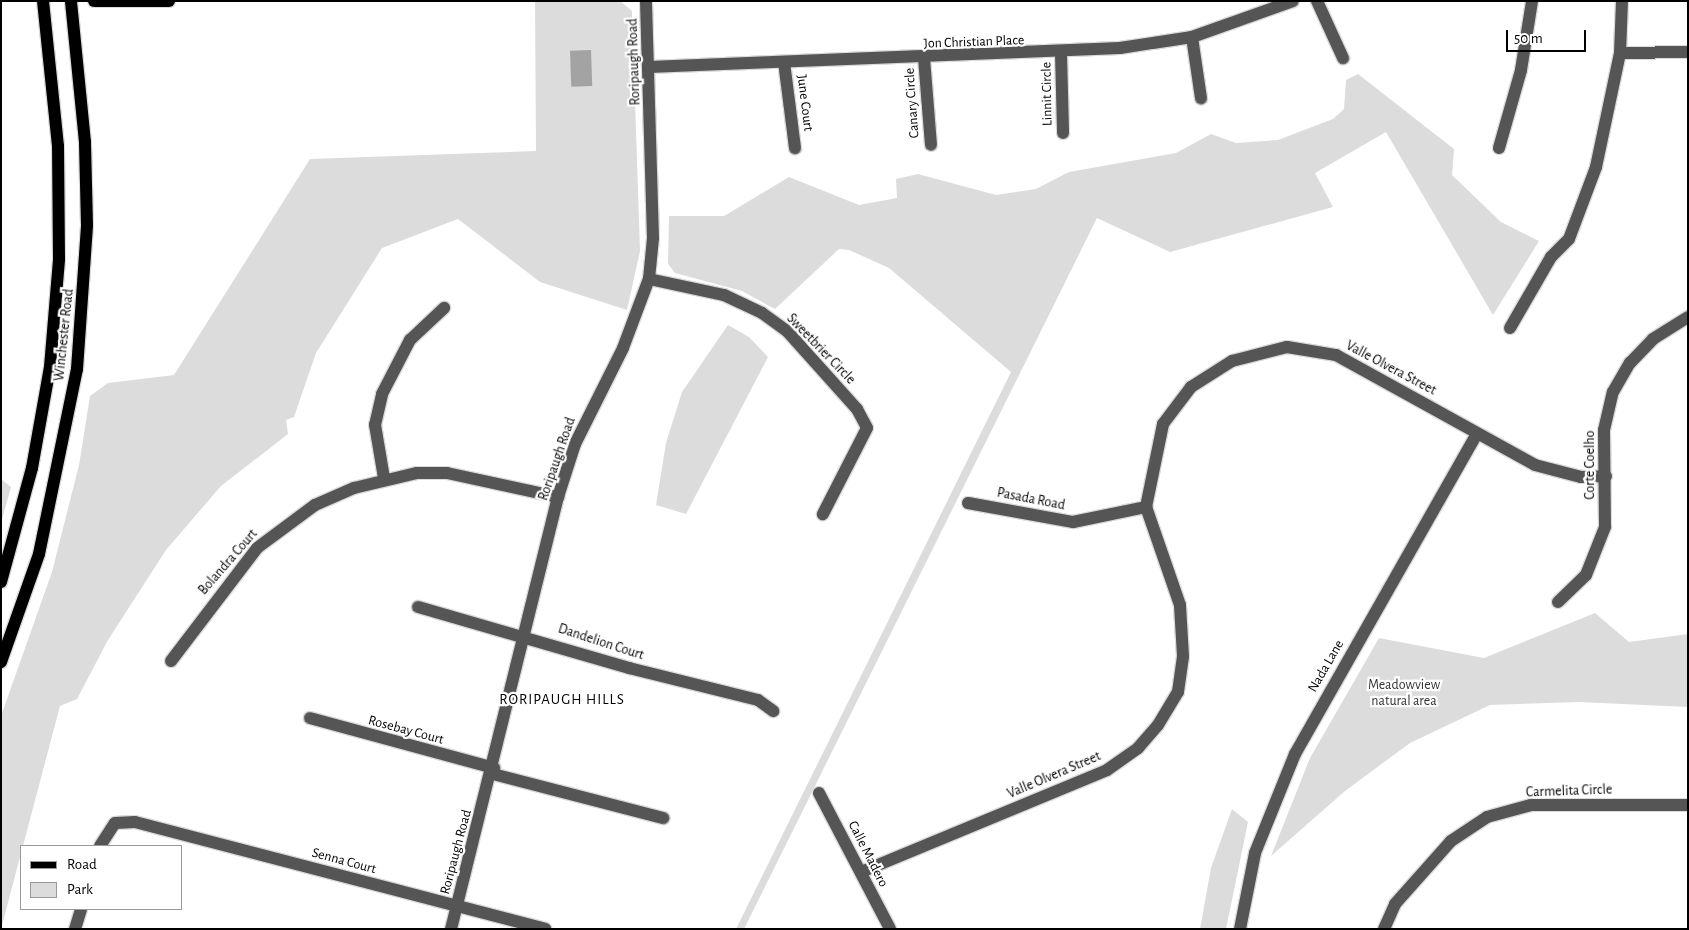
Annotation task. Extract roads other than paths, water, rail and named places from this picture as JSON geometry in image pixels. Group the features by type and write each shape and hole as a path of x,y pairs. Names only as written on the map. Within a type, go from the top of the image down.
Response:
{"main road":[{"name":"Winchester Road","path":"1,582 32,468 50,366 59,259 58,146 43,1"},
{"name":"Winchester Road","path":"1,662 39,554 77,369 87,225 85,142 71,1"},
{"path":"94,1 169,1"}],"street":[{"name":"Roripaugh Road","path":"451,929 527,635 558,497 576,444 623,348 649,279 654,238 646,1"},
{"name":"Jon Christian Place","path":"649,67 1061,54 1192,36 1293,1"},
{"path":"1317,1 1343,58"},
{"path":"1499,148 1521,70 1532,1"},
{"path":"1510,328 1551,257 1570,239 1596,168 1620,53 1622,1"},
{"path":"1192,36 1201,98"},
{"path":"1620,53 1688,52"},
{"name":"Linnit Circle","path":"1061,54 1063,133"},
{"name":"Canary Circle","path":"924,58 931,145"},
{"name":"June Court","path":"784,62 796,148"},
{"name":"Sweetbrier Circle","path":"649,279 724,295 762,313 787,331 857,409 867,428 823,514"},
{"path":"384,478 375,425 382,394 410,340 444,308"},
{"name":"Corte Coelho","path":"1558,602 1586,575 1604,527 1606,476 1604,430 1613,392 1635,357 1688,317"},
{"name":"Valle Olvera Street","path":"861,872 1107,770 1138,748 1158,725 1178,692 1183,656 1180,605 1146,507 1163,424 1185,394 1232,361 1287,347 1336,355 1368,370 1477,434 1555,473 1606,476"},
{"name":"Nada Lane","path":"1240,929 1255,853 1295,754 1477,434"},
{"name":"Bolandra Court","path":"171,660 257,548 284,524 315,505 384,478 447,474 558,497"},
{"name":"Pasada Road","path":"968,503 1073,522 1146,507"},
{"name":"Dandelion Court","path":"418,607 527,635 629,668 758,700 773,711"},
{"name":"Rosebay Court","path":"310,718 663,818"},
{"name":"Calle Madero","path":"819,792 890,929"},
{"name":"Carmelita Circle","path":"1384,929 1394,904 1445,848 1487,817 1531,805 1688,805"},
{"name":"Senna Court","path":"101,845 115,823 135,822 546,929"},
{"path":"75,929 81,910"}],"district":[{"name":"RORIPAUGH HILLS","path":"562,700"}],"park label":[{"name":"Meadowview natural area","path":"1404,694"}]}
